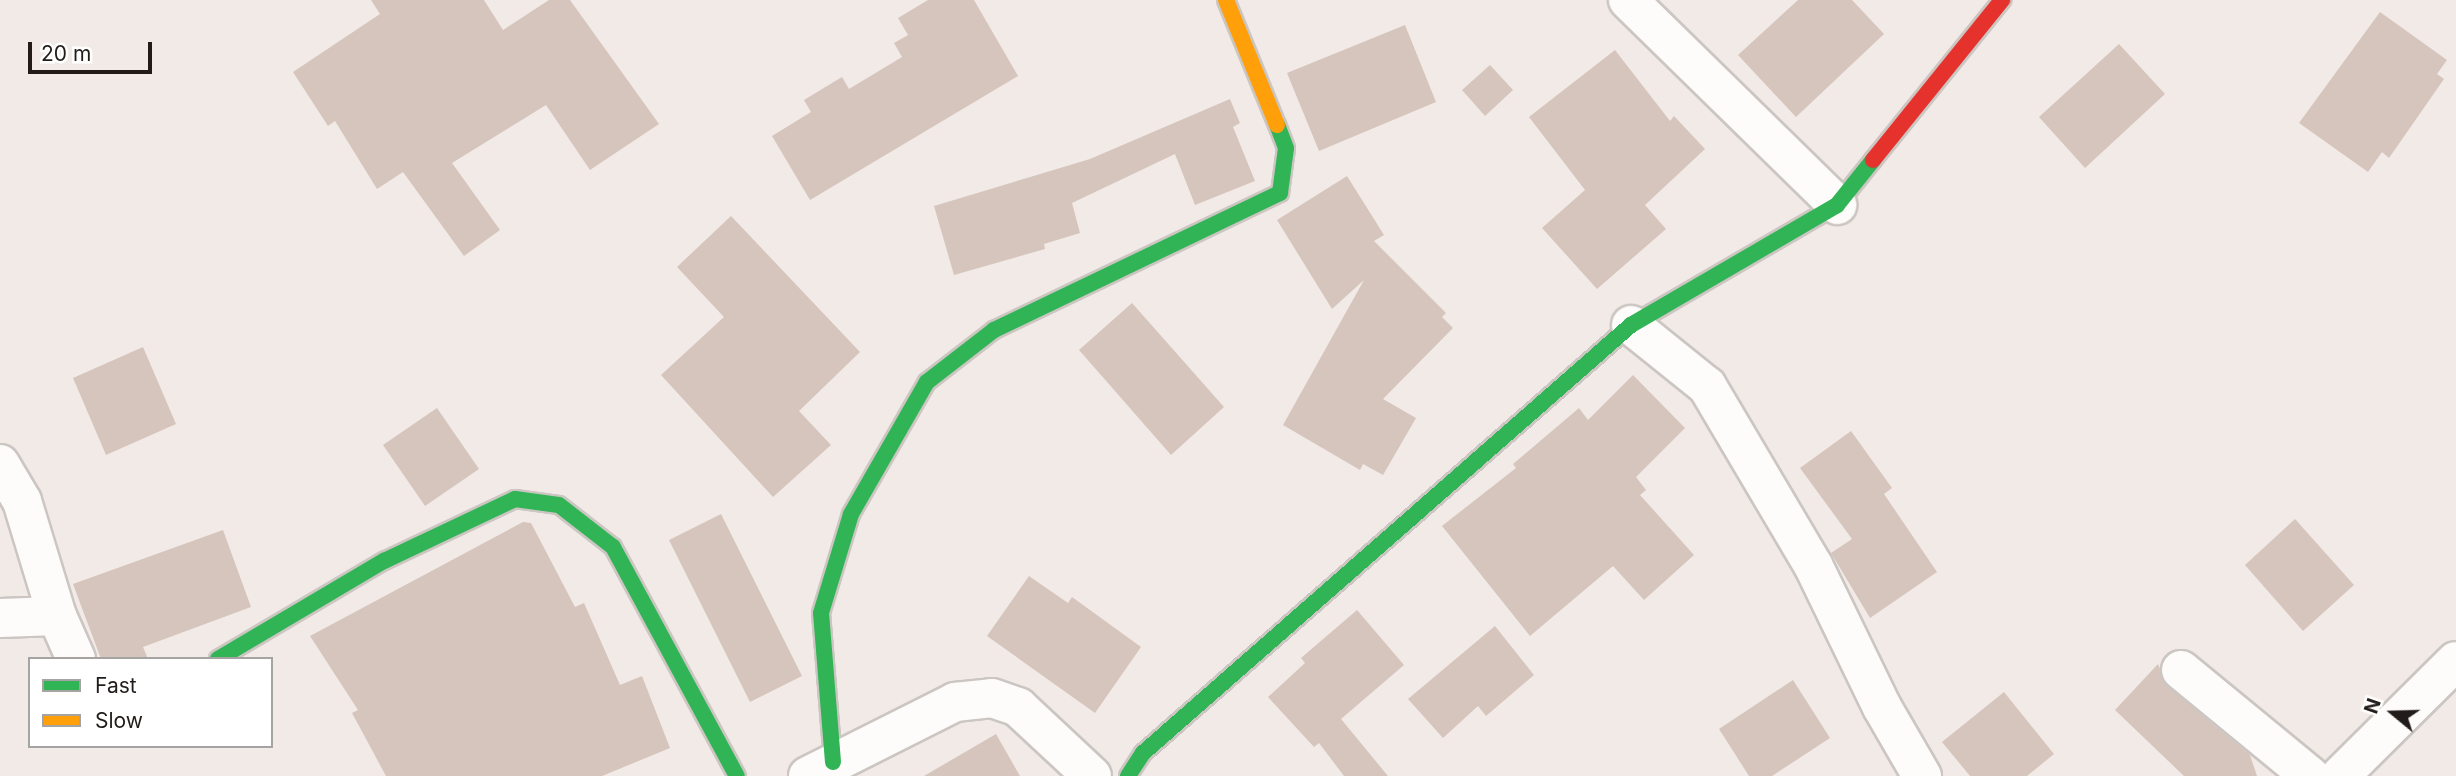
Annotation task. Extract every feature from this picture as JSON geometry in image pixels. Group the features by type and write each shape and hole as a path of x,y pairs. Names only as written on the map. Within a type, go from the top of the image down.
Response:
{"street":[{"path":"1092,776 1018,707 992,698 955,702 821,769 821,612 850,514 927,382 994,330 1280,192 1286,148 1226,0"},
{"path":"1628,0 1837,205"},
{"path":"1128,776 1143,753 1631,325 1837,205 2001,0"},
{"path":"1631,325 1707,386 1813,565 1882,707 1922,776"},
{"path":"0,464 22,501 57,616 75,657"},
{"path":"221,657 384,561 515,499 559,505 613,547 737,776"},
{"path":"0,618 57,616"},
{"path":"2340,776 2456,662"},
{"path":"2182,670 2309,776"}],"building":[{"path":"371,0 484,0 503,30 549,0 570,0 659,124 590,170 546,105 452,163 500,230 464,256 403,172 377,189 335,121 328,126 293,72 380,14"},
{"path":"928,0 974,0 1018,76 810,200 772,136 811,112 804,100 842,77 849,89 902,57 894,43 908,35 898,18"},
{"path":"1798,0 1852,0 1884,34 1796,117 1738,55"},
{"path":"2380,12 2447,60 2437,74 2444,79 2389,158 2382,152 2368,172 2299,123"},
{"path":"1405,25 1436,102 1319,151 1287,73"},
{"path":"2119,44 2165,94 2085,168 2039,117"},
{"path":"1615,50 1670,121 1674,116 1705,149 1645,205 1666,229 1597,289 1542,228 1585,190 1529,117"},
{"path":"1490,65 1513,90 1485,116 1462,90"},
{"path":"1230,99 1240,123 1233,127 1255,181 1195,205 1175,154 1072,203 1080,233 1044,244 1045,249 954,275 934,206 1090,159"},
{"path":"1347,176 1384,235 1374,241 1446,313 1442,317 1453,328 1383,399 1416,418 1383,475 1363,464 1360,470 1283,425 1364,280 1332,309 1277,220"},
{"path":"731,216 860,352 799,411 831,445 773,497 661,375 724,317 677,267"},
{"path":"1132,303 1224,407 1171,455 1079,350"},
{"path":"143,347 176,424 106,455 73,378"},
{"path":"1633,375 1685,428 1636,477 1646,490 1640,495 1694,555 1644,600 1613,566 1530,636 1442,526 1516,468 1513,464 1579,408 1588,420"},
{"path":"437,408 479,469 425,506 383,445"},
{"path":"1851,431 1892,488 1884,494 1937,572 1870,618 1831,553 1852,539 1800,468"},
{"path":"721,514 802,676 750,702 669,540"},
{"path":"2295,519 2354,585 2303,631 2245,565"},
{"path":"523,522 531,523 575,607 584,603 620,685 642,676 670,748 602,776 386,776 352,713 358,710 310,636"},
{"path":"223,530 251,607 143,647 147,657 100,657 73,584"},
{"path":"1029,576 1068,603 1072,597 1141,647 1095,713 987,636"},
{"path":"1357,610 1404,665 1341,719 1388,776 1344,776 1319,743 1314,747 1268,697 1305,663 1301,658"},
{"path":"1495,626 1534,675 1486,716 1478,706 1443,738 1408,699"},
{"path":"2158,664 2167,686 2250,755 2257,776 2184,776 2115,710"},
{"path":"1793,680 1830,738 1772,776 1749,776 1719,729"},
{"path":"2004,692 2054,754 2027,776 1970,776 1942,742"},
{"path":"996,734 1020,776 924,776"}],"traffic: fast":[{"path":"833,762 821,613 851,514 927,382 994,330 1280,193 1286,148 1277,125"},
{"path":"1128,776 1143,753 1631,325 1837,205 1873,160"},
{"path":"221,657 384,561 515,499 559,505 613,547 737,776"}],"traffic: slow":[{"path":"1226,0 1277,125"}],"traffic: jam":[{"path":"1873,160 2002,0"}]}
